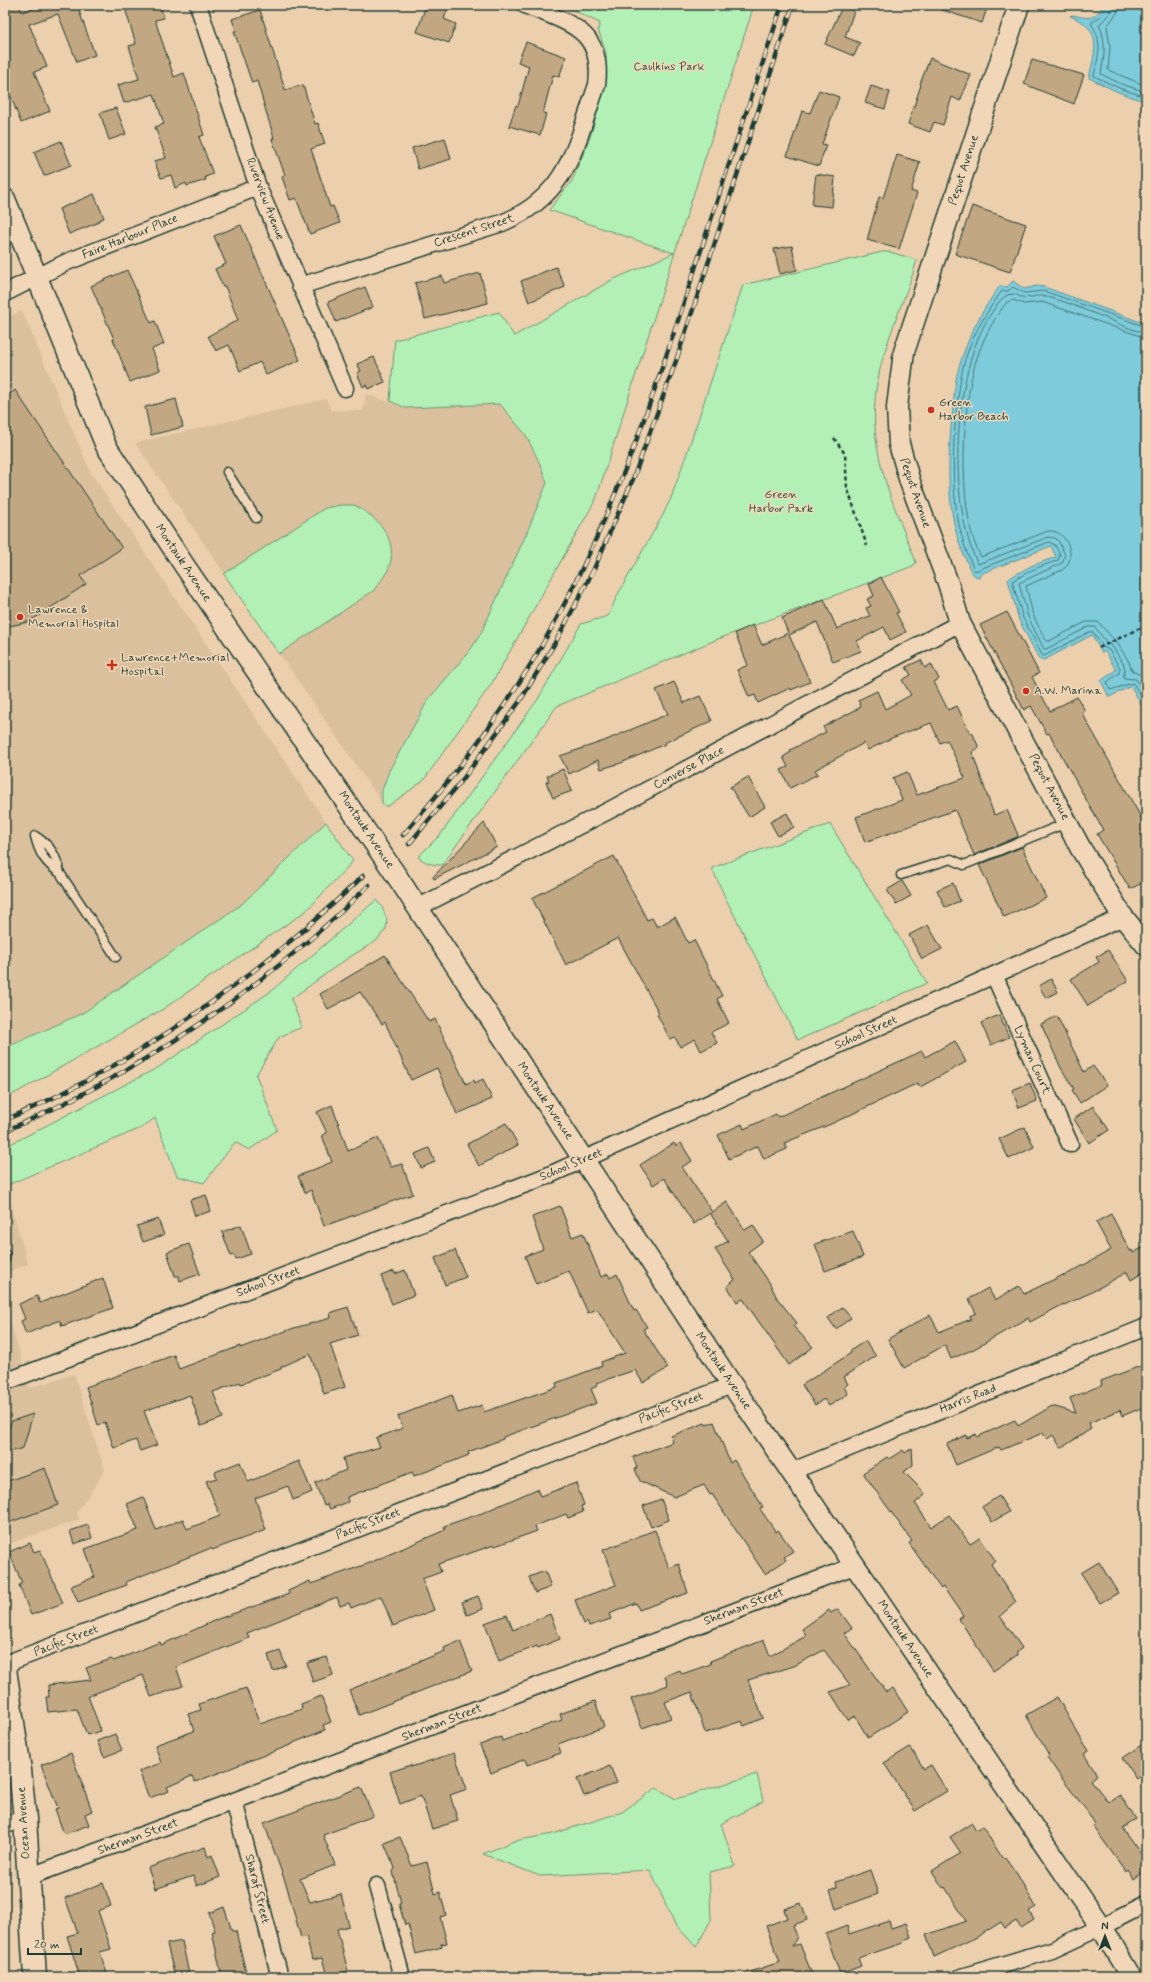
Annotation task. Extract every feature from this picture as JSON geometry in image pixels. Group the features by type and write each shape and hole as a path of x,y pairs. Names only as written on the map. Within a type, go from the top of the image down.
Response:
{"main road":[{"name":"Ocean Avenue","path":"5,1669 15,1822 28,1877 35,1977"}],"street":[{"name":"Riverview Avenue","path":"198,5 258,187 345,388"},
{"name":"Crescent Street","path":"300,286 502,223 521,215 548,193 556,184 570,164 597,85 598,74 596,54 585,34 576,27 525,5"},
{"name":"Pequot Avenue","path":"1019,5 904,352 897,399 897,429 903,462 948,583 960,623 1067,823 1123,917 1146,945"},
{"name":"Faire Harbour Place","path":"5,293 67,262 258,187"},
{"name":"Montauk Avenue","path":"5,199 106,446 184,565 398,878 790,1472 1101,1927 1131,1977"},
{"name":"Converse Place","path":"417,908 608,811 960,623"},
{"name":"School Street","path":"5,1382 547,1176 1123,917"},
{"name":"Lyman Court","path":"994,975 1070,1144"},
{"name":"Harris Road","path":"790,1472 1146,1327"},
{"name":"Pacific Street","path":"5,1664 732,1384"},
{"name":"Sherman Street","path":"28,1877 234,1801 854,1566"},
{"name":"Sharaf Street","path":"234,1801 280,1977"},
{"path":"377,1886 402,1977"},
{"path":"962,1977 1052,1950 1146,1904"}],"lane":[{"path":"227,472 256,518"},
{"path":"901,875 951,859 964,865 1067,823"},
{"path":"60,873 116,957"},
{"path":"5,1254 5,1259"}],"path":[{"path":"834,438 845,454 846,487 867,546"},
{"path":"1099,648 1146,625"}],"shaded area":[{"name":"Lawrence+Memorial Hospital","path":"22,311 91,473 326,822 239,907 83,1013 5,1048 5,318"},
{"path":"366,394 406,408 500,404 526,435 547,482 525,537 485,624 471,649 435,691 422,711 389,771 382,790 382,803 135,443 326,399 331,410 363,411"},
{"path":"5,1186 28,1264 5,1273"},
{"path":"5,1304 30,1388 74,1374 105,1471 77,1512 79,1520 5,1545"}],"green space":[{"name":"Caulkins Park","path":"563,5 754,5 596,499 492,683 423,781 388,806 385,806 382,803 382,790 389,771 428,700 471,649 481,633 525,537 547,483 541,466 526,435 500,404 406,408 390,401 395,340 499,312 514,336 612,280 674,253 549,210 572,181 590,137 606,83 606,53 598,29 600,23"},
{"name":"Green Harbor Park","path":"882,252 890,252 917,260 888,342 880,369 875,396 877,445 882,468 897,515 916,562 913,566 718,639 557,706 442,865 429,863 418,857 441,834 538,699 581,624 608,616 618,594 663,515 671,498 743,285"},
{"path":"341,505 354,505 370,515 388,536 391,545 389,568 373,591 279,654 224,574 325,508"},
{"path":"326,822 353,861 306,911 163,1009 5,1099 5,1048 83,1013 242,904"},
{"path":"830,824 927,983 798,1040 725,897 712,868"},
{"path":"376,900 382,907 387,920 386,929 376,941 345,960 291,999 302,1027 279,1037 256,1075 277,1130 249,1150 235,1142 204,1183 177,1176 155,1118 141,1128 5,1186 5,1147 159,1067 270,992"},
{"path":"757,1774 763,1801 721,1824 735,1866 709,1872 711,1920 696,1947 675,1924 650,1870 540,1876 483,1854 514,1841 553,1834 622,1812 656,1788 676,1799"}],"water":[{"path":"1104,5 1146,5 1146,102 1118,92 1089,78 1095,50 1093,34 1081,21 1070,16 1091,17 1094,16"},
{"path":"1013,281 1024,289 1036,286 1044,287 1146,324 1146,713 1131,686 1109,697 1101,681 1116,670 1105,651 1102,653 1092,635 1044,660 1040,660 1038,657 1019,620 1008,579 1031,566 1056,557 1051,546 985,572 980,575 979,578 971,572 960,545 952,510 949,473 950,436 957,373 971,335 987,305 1000,286 1007,287"}],"building":[{"path":"19,5 22,12 42,5 77,5 95,55 77,62 58,14 29,24 47,67 34,72 50,111 21,123 5,81 5,8"},
{"path":"124,5 160,5 164,18 155,20 174,77 184,73 204,135 199,137 213,174 205,177 206,180 187,186 186,183 175,188 171,175 161,178 154,161 166,158 155,127 164,124 154,94 124,103 118,85 139,79 129,46 136,44"},
{"path":"426,5 449,5 444,19 456,24 449,43 417,32"},
{"path":"937,5 988,5 982,23 936,8"},
{"path":"842,7 854,11 845,37 860,43 854,56 825,44"},
{"path":"260,10 285,90 303,85 315,124 318,123 325,144 311,149 330,207 333,206 340,223 310,234 296,198 290,200 282,177 285,175 272,139 274,138 257,81 252,83 234,31 236,31 232,19"},
{"path":"526,42 566,57 559,77 553,75 543,113 546,114 540,135 509,126 516,105 518,106 529,66 518,62"},
{"path":"930,58 971,75 960,101 952,97 943,125 934,122 930,132 908,124 921,85 920,84"},
{"path":"1032,60 1084,75 1074,104 1024,84"},
{"path":"871,86 890,92 885,109 865,103"},
{"path":"819,90 839,97 822,144 826,145 819,166 787,156 802,111 810,113"},
{"path":"116,108 126,134 109,140 100,113"},
{"path":"445,138 451,159 418,169 412,148"},
{"path":"61,141 71,165 44,176 34,152"},
{"path":"897,155 920,162 911,191 917,193 899,249 867,240 879,197 883,198"},
{"path":"816,174 835,177 832,207 812,205"},
{"path":"94,194 104,218 99,220 97,223 69,234 59,209"},
{"path":"972,206 1026,224 1010,272 955,254"},
{"path":"241,225 300,360 266,375 260,362 240,371 229,345 216,351 208,336 238,320 225,286 223,287 215,269 226,264 214,236"},
{"path":"792,246 797,270 780,274 774,249"},
{"path":"556,267 565,287 529,302 521,281"},
{"path":"127,270 151,323 155,321 164,344 152,349 160,370 130,382 114,339 91,286"},
{"path":"480,273 488,303 425,319 415,283 442,276 444,283"},
{"path":"365,287 373,307 336,322 328,302"},
{"path":"374,357 385,382 368,389 366,385 363,387 357,373 361,371 357,364"},
{"path":"15,390 122,548 80,576 86,584 28,622 5,627 5,397"},
{"path":"176,399 183,427 151,435 145,407"},
{"path":"881,577 899,612 896,613 906,632 890,640 884,627 857,641 861,651 833,662 817,622 789,635 810,682 791,690 790,688 758,703 755,695 749,697 737,670 748,665 735,633 753,625 762,645 788,633 782,618 824,599 837,629 870,616 866,608 871,606 867,599 874,596 869,584"},
{"path":"1007,612 1039,673 1032,677 1050,711 1077,697 1085,711 1082,713 1146,826 1146,881 1130,889 1097,834 1103,830 1049,733 1047,734 1031,706 1024,710 980,625"},
{"path":"921,660 925,668 931,664 939,679 934,682 948,710 957,706 970,733 972,732 979,748 972,752 994,815 1007,810 1018,835 1017,837 974,855 955,810 865,842 856,817 902,800 893,778 907,772 917,795 965,778 947,740 940,743 931,723 894,737 868,750 864,743 815,770 818,774 790,788 781,770 788,767 783,757 791,752 790,750 826,732 823,727 861,707 858,700 877,691 885,709 911,695 902,680 911,675 906,667"},
{"path":"674,682 684,703 700,696 712,721 621,763 601,769 598,760 569,774 560,756 604,741 668,714 656,690"},
{"path":"563,769 572,791 553,798 546,782 549,781 547,776"},
{"path":"748,777 765,807 749,817 730,787"},
{"path":"787,813 794,827 778,836 770,822"},
{"path":"484,823 497,847 434,879 433,877"},
{"path":"1022,847 1046,898 1004,917 979,865"},
{"path":"614,856 647,920 652,918 657,927 675,917 688,943 694,940 722,996 717,999 729,1023 711,1032 717,1043 701,1051 695,1039 680,1047 675,1037 670,1039 657,1014 659,1013 618,938 566,965 532,898"},
{"path":"902,881 911,896 896,904 887,890"},
{"path":"953,883 960,901 945,907 937,890"},
{"path":"928,925 942,949 922,959 909,935"},
{"path":"1108,950 1128,981 1088,1006 1071,979 1099,962 1096,957"},
{"path":"385,955 429,1022 435,1019 466,1084 474,1080 475,1083 483,1079 492,1099 457,1114 437,1068 411,1080 385,1022 382,1024 360,992 328,1009 320,994"},
{"path":"1051,979 1058,992 1046,998 1039,986"},
{"path":"999,1015 1009,1037 991,1045 981,1023"},
{"path":"1057,1016 1084,1072 1093,1066 1107,1085 1080,1103 1072,1090 1074,1089 1061,1068 1041,1024"},
{"path":"955,1041 966,1062 920,1087 918,1083 831,1124 784,1143 787,1149 764,1159 758,1146 729,1159 718,1135 742,1124 744,1129 776,1114 778,1117 922,1051 925,1057"},
{"path":"1030,1083 1037,1101 1019,1108 1012,1090"},
{"path":"332,1105 348,1151 378,1138 391,1167 402,1164 413,1194 324,1226 311,1190 305,1193 298,1176 332,1162 322,1135 327,1133 317,1112"},
{"path":"1093,1106 1109,1130 1089,1143 1074,1119"},
{"path":"506,1123 518,1145 479,1166 467,1144"},
{"path":"1025,1127 1034,1147 1009,1159 999,1139"},
{"path":"674,1143 676,1146 681,1143 692,1161 682,1167 712,1212 727,1202 745,1230 753,1225 763,1241 748,1252 769,1282 777,1298 797,1323 793,1326 813,1347 789,1365 743,1299 737,1302 727,1286 735,1280 715,1249 728,1241 710,1213 694,1224 664,1178 653,1185 640,1165"},
{"path":"429,1148 435,1162 421,1168 415,1154"},
{"path":"206,1195 211,1211 195,1216 190,1200"},
{"path":"560,1206 572,1237 583,1233 601,1277 608,1274 610,1278 617,1274 634,1311 636,1310 647,1327 643,1329 668,1368 643,1383 635,1370 596,1383 597,1386 591,1389 597,1403 503,1437 503,1439 468,1452 469,1455 436,1468 414,1476 412,1472 347,1497 348,1502 330,1509 327,1504 324,1505 315,1483 346,1470 343,1458 380,1447 376,1438 403,1428 398,1416 452,1395 458,1413 482,1405 484,1412 557,1387 556,1383 602,1366 601,1362 625,1353 597,1309 588,1313 569,1271 536,1284 525,1256 543,1249 532,1217"},
{"path":"1111,1214 1130,1251 1132,1250 1133,1253 1146,1246 1146,1271 1131,1280 1127,1272 1090,1293 1064,1304 1030,1322 1028,1318 974,1349 951,1359 945,1345 904,1368 888,1339 930,1315 939,1332 971,1319 970,1316 976,1313 969,1299 988,1288 995,1300 1019,1286 1024,1294 1063,1275 1064,1276 1111,1250 1096,1222"},
{"path":"158,1219 164,1235 143,1242 137,1226"},
{"path":"241,1225 251,1254 236,1259 234,1255 231,1256 222,1232"},
{"path":"853,1231 863,1257 825,1271 815,1244"},
{"path":"189,1244 200,1274 180,1281 178,1276 175,1276 167,1252"},
{"path":"455,1250 466,1277 445,1285 435,1258"},
{"path":"405,1270 414,1295 392,1304 381,1276 394,1271 395,1274"},
{"path":"103,1278 113,1308 62,1326 60,1321 57,1321 26,1334 21,1321 25,1319 19,1304 37,1296 40,1303"},
{"path":"348,1307 358,1335 330,1344 345,1387 324,1394 310,1354 281,1367 281,1369 241,1384 240,1382 213,1392 223,1418 201,1426 190,1395 144,1411 157,1445 140,1451 136,1440 114,1448 105,1422 98,1425 86,1387 174,1355 179,1369 240,1346 240,1348 294,1328 331,1318 330,1313"},
{"path":"842,1307 851,1318 836,1329 828,1318"},
{"path":"865,1341 876,1356 844,1377 848,1384 844,1387 848,1394 829,1406 824,1399 815,1405 802,1385 851,1353 850,1351"},
{"path":"1146,1364 1146,1406 1122,1416 1120,1410 1089,1423 1091,1429 1061,1448 1053,1435 1047,1439 1043,1433 1001,1450 999,1447 956,1465 947,1444 966,1435 967,1438 976,1434 977,1437 1015,1420 1018,1426 1052,1406 1076,1413 1070,1398 1102,1385 1101,1381"},
{"path":"33,1414 23,1448 9,1452 5,1435 12,1421"},
{"path":"714,1422 730,1463 734,1460 763,1507 760,1509 776,1532 778,1530 793,1551 784,1557 786,1560 765,1574 712,1494 710,1495 704,1485 674,1497 640,1481 635,1469 637,1468 633,1457 673,1442 671,1436 705,1423 706,1425"},
{"path":"912,1448 913,1465 904,1472 925,1495 915,1503 931,1527 949,1515 970,1544 980,1538 995,1560 991,1564 1016,1602 1000,1616 1022,1648 1017,1652 1017,1655 993,1671 959,1619 963,1616 943,1587 941,1589 909,1543 912,1541 863,1473 887,1457 889,1459 903,1450 905,1453"},
{"path":"299,1461 312,1492 293,1500 288,1486 255,1498 266,1530 212,1550 211,1548 126,1582 127,1585 78,1602 71,1586 95,1577 85,1549 138,1530 127,1504 143,1497 156,1530 183,1519 187,1529 220,1516 206,1481 217,1478 215,1472 240,1462 248,1482"},
{"path":"45,1468 58,1505 5,1524 5,1482"},
{"path":"576,1483 584,1505 581,1506 583,1512 568,1518 566,1514 535,1526 537,1531 438,1564 441,1572 422,1579 434,1610 393,1626 381,1596 351,1608 349,1603 340,1606 337,1597 247,1633 249,1638 176,1667 183,1686 151,1697 143,1675 88,1696 101,1731 87,1735 77,1709 48,1712 46,1697 49,1697 48,1685 91,1680 86,1668 111,1659 114,1661 160,1642 161,1645 218,1619 289,1594 288,1591 310,1581 311,1584 367,1564 445,1530 444,1526 482,1513 537,1489 540,1496"},
{"path":"999,1496 1009,1512 992,1522 982,1507"},
{"path":"661,1499 669,1520 651,1527 643,1506"},
{"path":"88,1525 92,1538 74,1544 70,1531"},
{"path":"655,1530 669,1568 679,1564 688,1593 639,1610 636,1603 609,1614 611,1619 589,1626 587,1622 584,1624 575,1600 616,1585 603,1550"},
{"path":"30,1543 34,1552 40,1550 63,1603 31,1615 19,1585 22,1583 9,1552"},
{"path":"1099,1562 1118,1593 1100,1603 1081,1573"},
{"path":"545,1571 551,1587 535,1593 529,1577"},
{"path":"478,1596 483,1609 467,1615 462,1602"},
{"path":"838,1609 852,1628 844,1633 886,1692 893,1688 908,1712 868,1738 855,1716 848,1720 830,1692 850,1685 824,1650 794,1666 748,1680 763,1718 744,1726 742,1721 705,1733 692,1692 665,1702 671,1718 642,1728 631,1699 668,1685 665,1676 680,1670 682,1674 711,1664 710,1661 764,1640 770,1656 806,1636 802,1629 829,1610 831,1613"},
{"path":"550,1614 560,1639 538,1648 537,1646 499,1661 485,1623 507,1615 513,1630"},
{"path":"460,1641 472,1671 359,1715 349,1690 445,1651 444,1648"},
{"path":"280,1651 286,1666 273,1671 268,1655"},
{"path":"327,1657 333,1675 313,1682 307,1663"},
{"path":"246,1688 260,1724 302,1709 301,1704 321,1696 331,1722 323,1725 325,1730 293,1744 195,1782 192,1776 167,1787 169,1791 149,1798 139,1771 161,1763 155,1745 194,1731 188,1714 201,1710 199,1704"},
{"path":"1057,1697 1088,1751 1084,1754 1097,1775 1091,1780 1108,1802 1120,1795 1136,1819 1122,1828 1146,1861 1146,1870 1134,1879 1128,1870 1126,1872 1093,1826 1095,1824 1087,1811 1047,1757 1049,1755 1026,1715"},
{"path":"595,1701 604,1727 558,1744 561,1753 527,1765 525,1759 491,1773 480,1745 501,1737 502,1741 562,1720 560,1714"},
{"path":"115,1734 122,1750 104,1757 97,1741"},
{"path":"1146,1742 1146,1772 1136,1779 1122,1758"},
{"path":"910,1747 924,1769 931,1765 947,1791 915,1811 884,1763"},
{"path":"71,1753 92,1811 85,1814 89,1825 64,1834 55,1809 58,1808 41,1765"},
{"path":"454,1753 467,1789 450,1795 458,1821 432,1829 421,1796 400,1804 390,1772"},
{"path":"610,1766 617,1783 584,1796 577,1779"},
{"path":"361,1787 373,1816 323,1835 335,1865 300,1879 310,1902 341,1894 349,1926 337,1929 348,1971 327,1976 322,1958 312,1960 306,1936 301,1938 287,1887 264,1823"},
{"path":"972,1823 976,1830 982,1826 1003,1859 1005,1857 1017,1874 1036,1907 1029,1911 1034,1920 1021,1928 1016,1921 1005,1928 1001,1922 977,1937 934,1957 926,1935 966,1921 945,1887 943,1888 932,1871 961,1853 950,1837"},
{"path":"400,1837 412,1866 427,1862 435,1894 440,1892 446,1915 440,1917 447,1943 441,1944 442,1947 416,1954 408,1924 405,1925 399,1904 401,1903 393,1872 395,1868 384,1843"},
{"path":"205,1847 208,1857 212,1855 220,1877 197,1886 193,1876 155,1889 148,1868"},
{"path":"870,1870 878,1894 836,1909 830,1890 837,1887 836,1882"},
{"path":"103,1883 111,1906 98,1911 111,1949 100,1952 108,1977 80,1977 67,1936 78,1933 65,1898"},
{"path":"801,1903 807,1920 793,1925 797,1937 792,1946 800,1944 813,1977 744,1977 744,1974 780,1962 766,1926 787,1918 784,1909"},
{"path":"224,1907 232,1931 236,1931 247,1977 222,1977 212,1932 215,1931 209,1913"},
{"path":"889,1921 891,1928 906,1923 911,1937 904,1940 903,1943 858,1958 861,1966 840,1974 826,1934 847,1926 849,1934"},
{"path":"182,1941 189,1974 175,1977 167,1944"}],"railway":[{"path":"403,835 464,761 483,736 518,684 551,629 597,537 636,441 670,345 782,5"},
{"path":"409,844 463,779 520,701 559,636 594,569 633,479 676,361 793,5"},
{"path":"5,1120 55,1097 103,1072 195,1014 282,948 363,876"},
{"path":"5,1131 104,1083 152,1055 198,1025 287,959 329,923 369,885"}],"place":[{"name":"Green Harbor Beach","path":"931,410"},
{"name":"Lawrence & Memorial Hospital","path":"20,617"},
{"name":"Lawrence+Memorial Hospital","path":"112,665"},
{"name":"A.W. Marina","path":"1026,691"}]}
